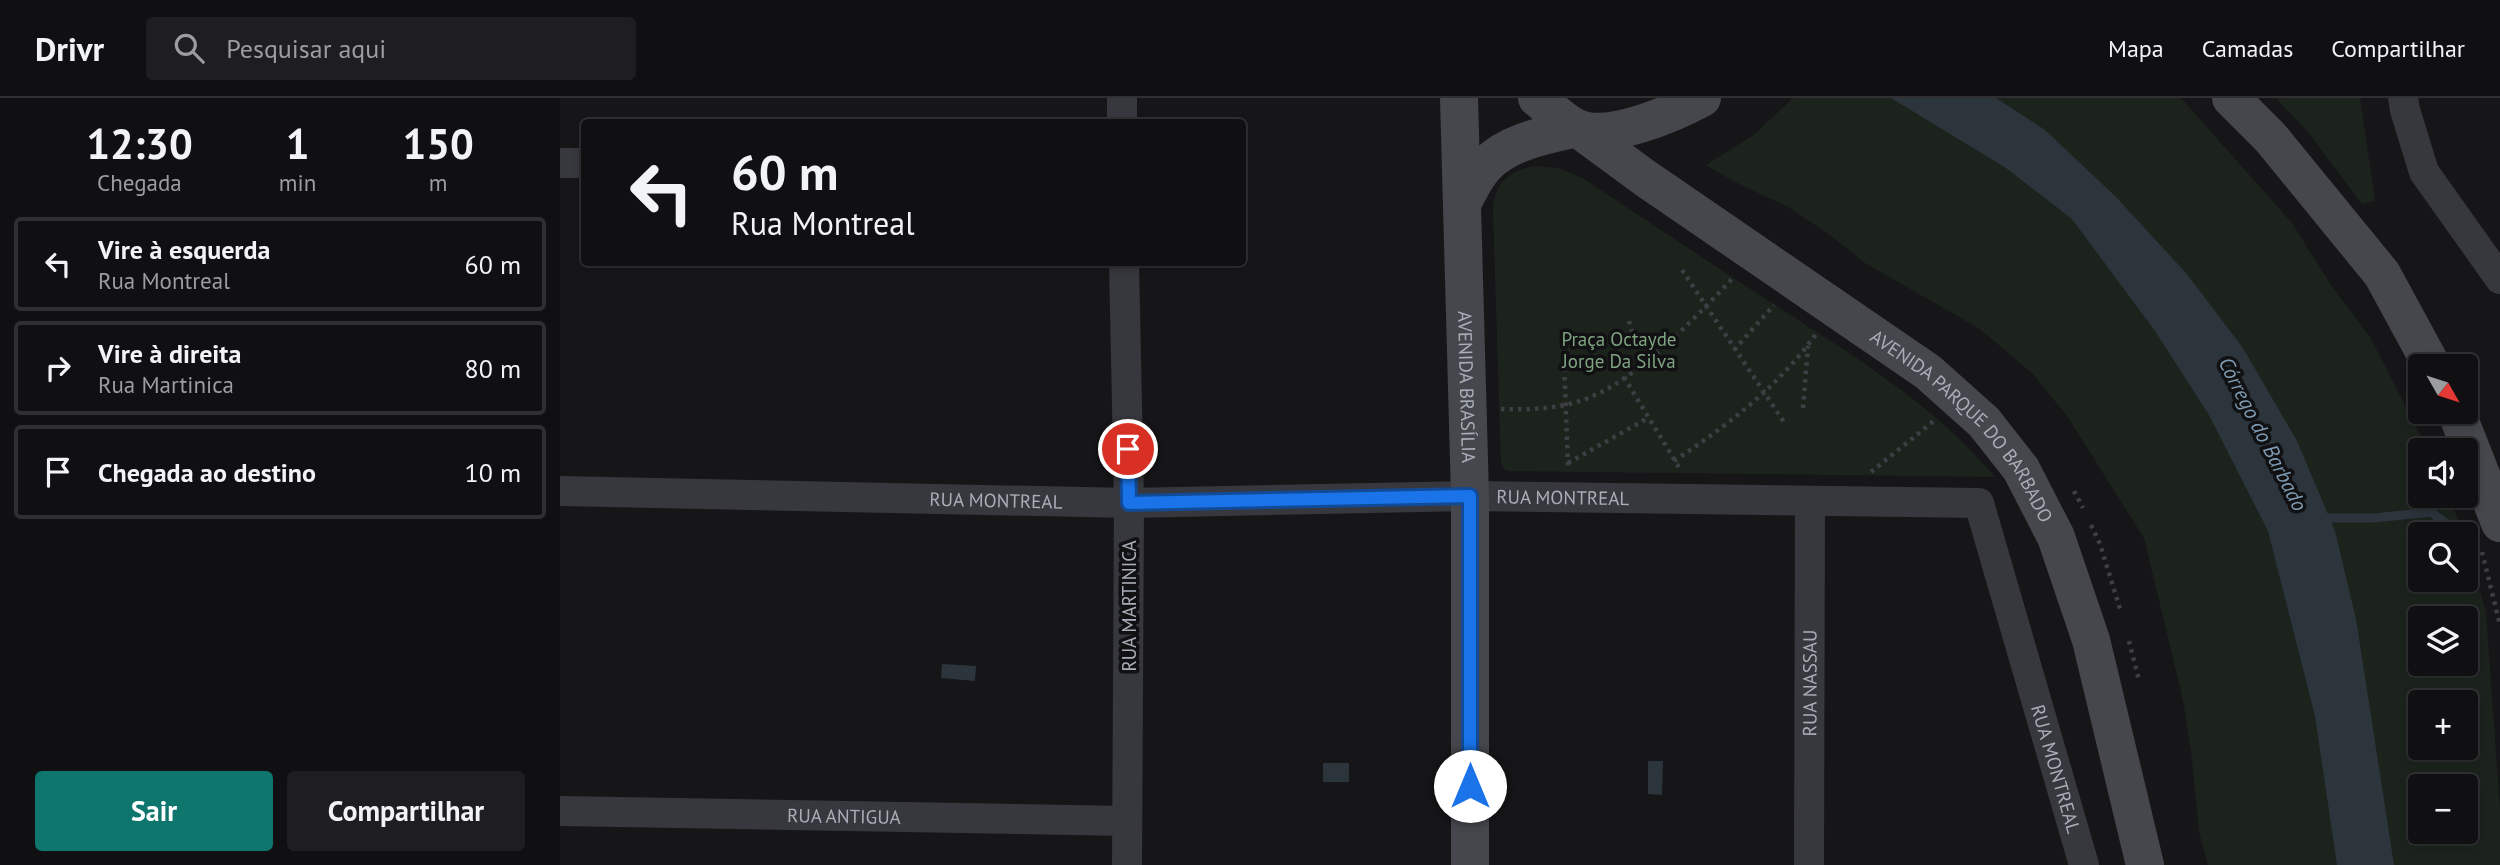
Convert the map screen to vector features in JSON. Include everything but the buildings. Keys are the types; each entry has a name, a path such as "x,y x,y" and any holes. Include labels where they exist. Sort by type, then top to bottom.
{"main road":[{"name":"AVENIDA BRASÍLIA","path":"1460,98 1470,496 1470,865"},
{"name":"AVENIDA PARQUE DO BARBADO","path":"1538,98 1645,178 1928,372 1984,422 2021,469 2056,537 2091,640 2145,865"},
{"path":"1463,202 1479,173 1497,156 1522,143 1577,128 1615,131 1672,114 1702,98"},
{"path":"2231,98 2270,137 2382,274 2425,354"},
{"path":"2460,424 2489,533"}],"street":[{"path":"1122,98 1122,119"},
{"path":"2403,98 2424,172 2500,279"},
{"path":"560,163 581,163"},
{"name":"RUA MARTINICA","path":"1124,266 1129,503 1127,865"},
{"name":"RUA MONTREAL","path":"560,491 1129,503 1470,496 1979,503 2084,865"},
{"name":"RUA NASSAU","path":"1809,865 1810,500"},
{"name":"RUA ANTIGUA","path":"560,811 1127,821"}],"path":[{"path":"1682,270 1786,425"},
{"path":"1498,409 1548,408 1594,396 1642,364 1734,277"},
{"path":"1734,350 1774,304"},
{"path":"1629,321 1642,364"},
{"path":"1674,461 1764,394 1817,332"},
{"path":"1803,408 1808,345"},
{"path":"1564,360 1568,472"},
{"path":"1624,377 1682,473"},
{"path":"1568,463 1648,418"},
{"path":"1866,475 1939,418"},
{"path":"2489,533 2500,625"}],"green space":[{"path":"1793,98 2181,98 2292,223 2331,285 2370,337 2408,411 2408,424 2415,424 2422,438 2408,438 2408,508 2454,508 2459,522 2408,522 2408,592 2478,592 2478,585 2486,612 2500,808 2500,865 2208,865 2199,832 2183,700 2144,538 2067,416 2032,373 1980,329 1865,263 1829,234 1788,207 1706,165 1755,134"},
{"path":"2276,98 2360,98 2375,201 2362,204 2307,131"},
{"name":"Praça Octayde Jorge Da Silva","path":"1533,166 1559,168 1584,179 1839,346 1921,406 1972,451 1995,477 1504,469 1501,463 1493,209 1500,185 1510,175"}],"water":[{"name":"Córrego do Barbado","path":"1891,98 1996,98 2045,130 2116,197 2186,273 2243,348 2297,441 2335,531 2356,619 2394,865 2337,865 2315,716 2268,531 2209,415 2155,331 2072,219 2006,168"},
{"path":"942,664 976,666 975,681 941,678"},
{"path":"1648,761 1663,761 1662,795 1648,794"},
{"path":"1323,763 1349,763 1349,782 1323,782"}],"waterway":[{"path":"2319,518 2374,518 2431,512 2444,522"}],"route":[{"path":"1128,449 1129,503 1470,496 1470,786"}]}
